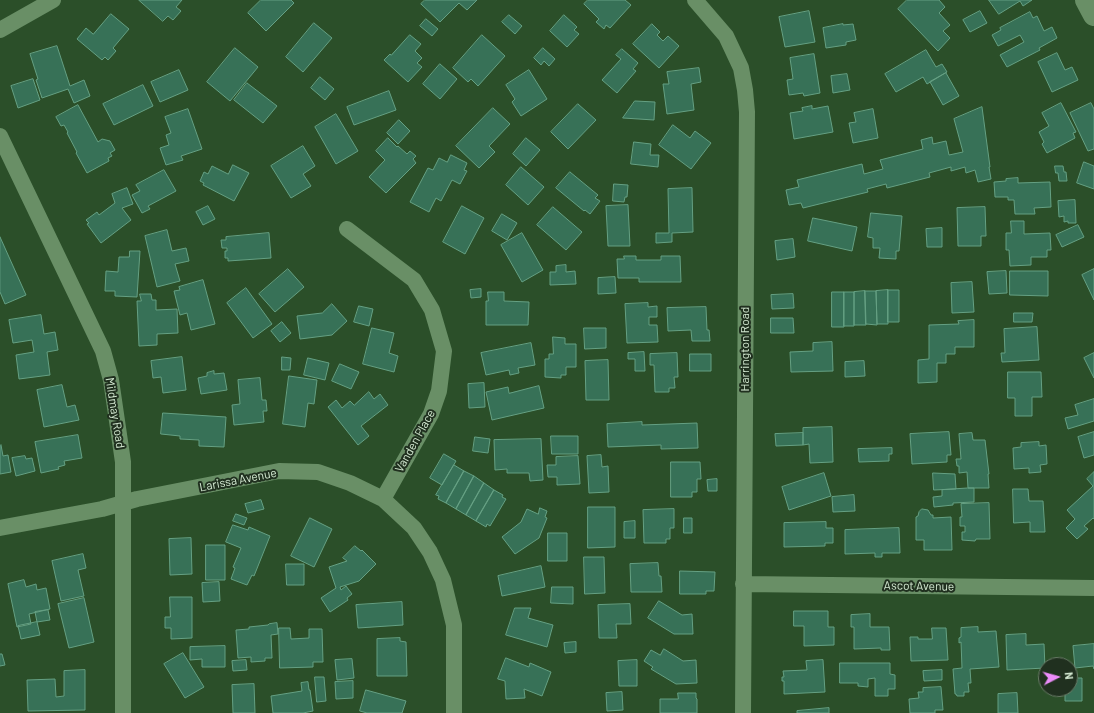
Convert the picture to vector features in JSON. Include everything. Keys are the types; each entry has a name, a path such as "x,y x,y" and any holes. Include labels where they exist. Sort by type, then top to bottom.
{"main road":[{"path":"1086,0 1094,15"}],"street":[{"path":"0,30 53,0"},
{"name":"Harrington Road","path":"695,0 726,36 741,68 745,90 747,120 743,713"},
{"name":"Mildmay Road","path":"0,136 103,351 111,380 123,462 123,713"},
{"name":"Vanden Place","path":"347,229 414,280 432,310 444,351 439,391 431,414 383,499"},
{"name":"Larissa Avenue","path":"0,528 102,509 124,503 279,471 318,472 350,482 383,499 414,528 430,552 443,580 454,625 454,713"},
{"name":"Ascot Avenue","path":"743,584 1094,588"}],"building":[{"path":"139,0 182,0 176,7 181,11 173,20 168,16 163,21"},
{"path":"261,0 291,0 294,3 266,31 248,13"},
{"path":"425,0 477,0 467,10 459,3 440,22 421,4"},
{"path":"588,0 625,0 631,5 610,28 606,25 604,29 596,22 599,19 584,4"},
{"path":"907,0 939,0 945,7 939,13 950,25 943,31 950,38 938,51 898,9"},
{"path":"989,0 1032,0 1023,6 1020,1 999,14"},
{"path":"809,11 815,42 785,47 779,17"},
{"path":"980,11 987,23 970,32 963,20"},
{"path":"1030,12 1033,18 1037,16 1044,31 1052,27 1057,38 1039,48 1040,50 1007,67 1000,55 1024,42 1020,35 998,46 992,35 1001,30 1000,28"},
{"path":"111,14 129,29 113,48 116,51 108,60 105,57 102,60 77,39 86,28 93,34"},
{"path":"509,15 522,26 515,34 502,22"},
{"path":"564,15 577,27 574,30 579,34 567,47 550,31"},
{"path":"426,19 438,29 432,36 420,26"},
{"path":"314,23 332,38 303,72 286,57"},
{"path":"652,24 660,32 657,35 663,41 668,36 679,46 659,68 633,44"},
{"path":"843,24 853,24 856,40 846,42 846,45 826,48 823,28"},
{"path":"410,35 421,44 415,51 422,58 417,63 422,67 408,82 384,60 390,54 391,55"},
{"path":"482,35 505,56 478,86 471,79 468,82 453,68"},
{"path":"57,46 70,86 84,80 90,96 74,103 68,89 42,98 30,54"},
{"path":"235,48 258,67 230,101 207,82"},
{"path":"543,48 555,59 549,66 544,61 541,65 534,58"},
{"path":"622,49 638,63 633,69 636,71 617,93 602,80 621,59 616,55"},
{"path":"926,50 936,67 942,64 947,72 927,84 923,77 896,92 885,74"},
{"path":"1057,53 1065,70 1072,67 1078,80 1052,92 1038,62"},
{"path":"814,54 820,93 804,96 803,93 789,95 787,80 793,79 790,58"},
{"path":"440,64 457,79 440,99 423,84"},
{"path":"699,68 701,82 691,84 694,110 667,114 663,84 669,84 667,72"},
{"path":"179,70 188,90 160,102 151,82"},
{"path":"529,70 547,99 521,116 512,102 515,99 506,85"},
{"path":"946,73 959,96 943,105 930,82"},
{"path":"847,74 850,90 833,93 831,76"},
{"path":"320,77 334,89 325,100 311,88"},
{"path":"33,79 40,100 18,108 11,86"},
{"path":"247,83 277,106 263,123 234,100"},
{"path":"143,85 153,106 114,125 103,104"},
{"path":"389,91 396,110 354,125 347,107"},
{"path":"635,101 655,102 654,120 623,118"},
{"path":"1061,103 1076,132 1073,133 1075,138 1047,153 1042,144 1044,142 1039,132 1049,126 1042,113"},
{"path":"1091,103 1094,109 1094,149 1088,151 1070,113"},
{"path":"578,104 596,120 568,149 551,132"},
{"path":"78,105 98,142 102,139 110,141 115,150 110,153 112,156 108,158 109,161 87,173 76,153 77,152 67,133 68,132 64,125 61,126 56,117"},
{"path":"812,106 812,109 828,106 833,132 794,139 790,113 803,111 802,108"},
{"path":"982,107 991,179 978,182 975,170 966,173 965,167 951,171 951,167 929,173 930,177 887,188 886,184 867,189 868,192 803,208 801,203 789,205 786,190 799,187 797,180 862,164 864,174 883,169 880,160 923,149 921,140 932,137 933,144 946,141 949,155 963,152 954,119"},
{"path":"493,108 510,124 489,146 495,152 479,168 456,146"},
{"path":"188,109 202,149 181,156 183,160 166,165 160,148 169,145 166,135 171,133 165,117"},
{"path":"873,109 878,138 853,143 849,123 856,122 854,113"},
{"path":"336,114 358,151 336,164 315,127"},
{"path":"399,120 410,131 398,144 387,133"},
{"path":"673,125 690,138 695,131 711,143 691,169 659,145"},
{"path":"388,138 407,154 410,151 416,156 413,159 416,163 386,193 369,177 385,160 376,151"},
{"path":"526,138 540,150 526,166 513,154"},
{"path":"634,142 651,144 650,155 659,155 658,167 631,164"},
{"path":"303,146 315,166 303,174 311,186 291,198 271,166"},
{"path":"451,155 467,163 464,170 467,171 460,184 452,180 441,201 436,198 429,212 410,202 428,168 433,170 439,158 447,162"},
{"path":"1084,162 1094,166 1094,189 1077,183"},
{"path":"233,165 249,173 234,201 203,185 204,183 200,181 204,172 208,174 212,166 228,174"},
{"path":"1055,166 1063,166 1064,172 1066,172 1067,181 1059,181"},
{"path":"521,167 544,187 528,205 506,185"},
{"path":"164,170 176,191 148,206 150,209 142,213 132,195 140,191 136,185"},
{"path":"570,172 598,195 595,198 600,201 590,214 585,210 584,211 556,188"},
{"path":"1018,178 1018,183 1050,182 1051,207 1034,208 1035,214 1015,214 1014,200 1008,200 1008,197 995,197 994,182"},
{"path":"614,184 628,185 627,197 625,197 624,202 613,201"},
{"path":"127,188 133,204 122,208 131,220 101,243 87,224 89,223 86,220 97,212 99,215 115,203 112,194"},
{"path":"692,188 693,232 672,233 672,242 656,243 656,233 669,233 668,189"},
{"path":"1075,200 1076,223 1068,223 1068,221 1064,222 1064,216 1059,217 1058,201"},
{"path":"628,205 630,246 608,246 606,206"},
{"path":"208,206 215,219 203,225 196,212"},
{"path":"462,206 484,218 465,254 443,242"},
{"path":"553,207 582,232 566,250 537,225"},
{"path":"985,207 986,236 981,236 981,246 958,246 957,208"},
{"path":"871,213 902,216 899,251 896,251 896,259 879,258 880,248 873,248 873,238 868,237"},
{"path":"502,214 517,223 507,240 492,231"},
{"path":"813,218 857,227 852,251 808,241"},
{"path":"1011,221 1024,221 1024,234 1050,233 1051,250 1047,250 1047,257 1031,257 1031,265 1010,266 1009,250 1006,250 1006,233 1011,233"},
{"path":"1078,225 1084,237 1062,247 1056,235"},
{"path":"942,228 942,247 927,247 926,229"},
{"path":"167,230 172,251 186,248 189,261 175,264 180,281 157,287 145,236"},
{"path":"269,233 271,258 228,261 228,258 225,258 225,251 227,251 227,248 222,248 221,240 226,240 226,237"},
{"path":"522,233 543,270 522,282 501,245"},
{"path":"0,237 26,295 5,304 0,292"},
{"path":"793,239 795,257 777,260 775,241"},
{"path":"130,251 140,251 137,297 115,296 115,291 105,291 106,271 118,272 119,257 129,257"},
{"path":"624,256 636,256 636,260 661,260 661,256 680,256 681,282 639,282 639,278 618,278 617,259 624,259"},
{"path":"566,265 566,272 575,271 576,284 550,285 550,272 556,272 556,266"},
{"path":"288,269 304,287 275,312 259,294"},
{"path":"1094,269 1094,300 1082,275"},
{"path":"1006,271 1007,293 989,294 987,272"},
{"path":"1010,271 1048,271 1048,296 1010,295"},
{"path":"615,277 616,293 598,294 598,278"},
{"path":"203,280 215,324 191,330 187,313 180,315 174,291 180,290 179,287"},
{"path":"972,282 974,312 952,313 951,283"},
{"path":"246,288 272,324 253,338 227,303"},
{"path":"481,289 481,297 471,298 470,290"},
{"path":"888,290 888,324 877,324 876,291"},
{"path":"888,290 899,290 899,322 888,322"},
{"path":"865,291 866,325 854,325 854,292"},
{"path":"865,291 876,291 877,325 866,324"},
{"path":"488,292 504,292 504,301 529,302 528,325 486,325 486,301 488,301"},
{"path":"832,292 844,292 844,327 832,327"},
{"path":"844,292 854,292 854,326 844,326"},
{"path":"140,294 151,294 152,300 156,300 156,310 177,309 178,333 157,334 157,345 139,346 137,301 141,301"},
{"path":"793,294 794,308 772,309 771,295"},
{"path":"648,303 648,307 657,306 657,317 649,317 649,325 657,325 658,342 627,343 625,304"},
{"path":"332,304 347,321 332,335 300,339 297,316 322,313"},
{"path":"359,306 373,309 369,326 354,322"},
{"path":"706,307 707,330 709,330 710,341 692,341 691,330 668,331 667,308"},
{"path":"1014,313 1033,313 1032,322 1014,322"},
{"path":"41,315 44,334 55,332 58,350 47,352 50,375 19,379 16,355 34,352 32,340 13,343 9,320"},
{"path":"771,318 793,318 794,333 771,333"},
{"path":"974,320 974,347 955,347 955,354 946,354 946,363 937,363 937,382 918,383 918,360 929,359 929,325 959,324 958,321"},
{"path":"282,322 291,333 280,342 271,331"},
{"path":"1037,327 1039,360 1002,362 1001,353 1005,353 1004,329"},
{"path":"372,328 394,333 389,353 398,356 394,372 363,364"},
{"path":"584,328 606,328 606,348 585,349"},
{"path":"553,337 565,338 565,344 576,344 576,367 566,367 566,375 561,375 561,378 545,377 545,359 549,359 549,354 553,354"},
{"path":"832,342 833,371 791,372 790,352 813,351 813,343"},
{"path":"531,343 535,365 518,368 519,373 510,375 509,370 486,375 481,353"},
{"path":"644,352 645,371 635,371 635,359 628,359 628,353"},
{"path":"677,353 678,377 674,377 675,388 669,388 669,392 655,392 654,365 650,365 650,354"},
{"path":"1094,353 1094,378 1084,358"},
{"path":"690,354 711,354 711,371 690,371"},
{"path":"182,357 186,390 163,393 161,377 153,378 151,361"},
{"path":"282,357 291,358 290,370 282,370"},
{"path":"308,358 329,363 325,380 304,375"},
{"path":"608,360 609,400 586,400 585,361"},
{"path":"864,361 865,376 845,377 845,362"},
{"path":"340,364 359,372 351,389 332,381"},
{"path":"214,371 214,374 224,373 227,390 201,394 198,378 207,376 207,373"},
{"path":"1008,372 1041,372 1042,397 1032,397 1032,416 1015,416 1015,398 1008,398"},
{"path":"289,376 317,380 314,404 308,403 305,427 283,424"},
{"path":"260,378 262,400 266,400 267,411 263,411 264,422 234,425 232,405 240,404 238,380"},
{"path":"484,383 485,407 469,408 468,384"},
{"path":"62,385 67,407 75,405 79,420 44,427 37,390"},
{"path":"539,386 544,408 492,420 486,392 508,387 509,393"},
{"path":"369,392 374,399 380,394 388,405 361,426 369,436 358,445 328,407 336,400 342,408 350,401 354,405"},
{"path":"1094,399 1094,421 1068,429 1065,418 1078,415 1075,405"},
{"path":"163,413 226,417 224,447 199,446 199,440 180,439 180,436 161,434"},
{"path":"642,422 642,425 697,423 698,448 661,449 661,445 608,447 607,424"},
{"path":"832,427 833,462 810,463 809,444 803,445 803,428"},
{"path":"949,432 951,455 947,455 947,462 912,464 910,434"},
{"path":"1094,432 1094,455 1084,458 1078,437"},
{"path":"803,433 803,445 776,446 775,434"},
{"path":"972,433 973,440 985,440 989,488 968,488 967,472 959,473 959,466 957,466 956,459 961,459 959,434"},
{"path":"78,435 82,458 64,461 65,465 58,467 59,469 41,473 35,442"},
{"path":"551,436 578,436 578,454 552,454"},
{"path":"475,437 490,439 488,453 473,451"},
{"path":"541,439 543,480 530,481 529,473 507,473 507,469 495,470 494,440"},
{"path":"1039,442 1039,446 1046,445 1047,464 1040,465 1041,472 1029,473 1029,468 1014,469 1013,448 1021,447 1021,443"},
{"path":"1,445 3,456 8,455 11,472 0,474 0,446"},
{"path":"892,448 892,454 889,454 889,461 859,462 858,449"},
{"path":"444,454 456,461 442,485 430,478"},
{"path":"601,455 602,467 608,466 609,492 589,493 587,456"},
{"path":"25,456 26,459 32,458 35,471 16,476 12,458"},
{"path":"578,456 580,484 557,485 557,477 548,477 547,465 556,465 556,457"},
{"path":"671,462 700,462 701,479 697,479 697,492 692,492 692,497 671,497"},
{"path":"454,465 464,471 446,503 438,499 439,496 436,495"},
{"path":"464,471 474,476 456,509 446,503"},
{"path":"1094,472 1094,519 1093,518 1084,526 1088,529 1077,539 1066,528 1075,519 1067,510 1093,486 1087,479"},
{"path":"824,473 831,496 789,510 782,487"},
{"path":"933,473 955,474 956,489 934,490"},
{"path":"474,476 484,483 466,515 456,509"},
{"path":"717,479 717,491 708,491 707,480"},
{"path":"484,483 494,490 476,521 466,515"},
{"path":"974,488 974,502 953,503 953,505 934,507 933,497 942,496 942,490"},
{"path":"1013,489 1028,489 1029,501 1043,501 1045,532 1030,532 1030,522 1014,523"},
{"path":"494,490 503,495 502,497 506,499 490,526 487,524 486,527 476,521"},
{"path":"854,495 855,511 833,512 832,497"},
{"path":"261,500 264,509 248,513 245,504"},
{"path":"989,503 990,539 976,539 975,541 962,540 962,532 965,532 965,526 960,526 960,517 962,517 961,504"},
{"path":"588,507 615,507 615,547 588,548"},
{"path":"540,508 547,511 545,517 547,518 539,538 515,554 502,537 521,522 527,509 538,514"},
{"path":"674,509 674,528 670,528 670,539 666,539 666,543 644,543 643,510"},
{"path":"922,509 928,510 931,515 933,515 933,518 951,517 952,550 924,550 924,540 916,540 916,517"},
{"path":"236,514 247,518 244,525 233,521"},
{"path":"310,518 332,529 314,567 291,556"},
{"path":"684,518 692,518 692,533 684,533"},
{"path":"635,521 635,538 624,538 624,522"},
{"path":"826,522 826,528 833,528 833,543 825,543 825,546 784,547 784,523"},
{"path":"233,525 248,530 249,527 270,536 254,576 252,575 247,585 231,579 235,568 233,567 241,548 226,542"},
{"path":"899,528 900,553 882,553 882,557 875,557 875,553 845,554 845,530"},
{"path":"548,533 567,533 567,561 548,561"},
{"path":"191,538 192,574 170,575 169,539"},
{"path":"206,545 225,545 225,580 206,580"},
{"path":"355,546 361,551 362,550 376,564 359,581 340,587 341,590 346,586 352,594 347,598 348,600 330,612 321,598 336,588 329,567 347,561 343,558"},
{"path":"83,554 86,568 78,570 84,596 61,601 52,561"},
{"path":"584,557 604,557 605,593 585,594"},
{"path":"658,563 662,592 631,592 630,564"},
{"path":"286,564 304,564 304,585 287,585"},
{"path":"541,566 545,587 502,596 498,576"},
{"path":"680,571 715,572 714,591 706,591 706,594 680,594"},
{"path":"24,580 26,587 36,584 37,590 46,588 50,609 29,614 31,624 17,627 8,584"},
{"path":"219,582 220,601 203,602 202,583"},
{"path":"552,587 573,587 573,604 551,603"},
{"path":"170,597 192,597 192,638 171,639 171,628 165,628 165,617 170,617"},
{"path":"84,598 94,642 69,648 58,604"},
{"path":"659,601 682,615 692,614 693,634 674,634 648,618"},
{"path":"402,602 403,625 358,628 356,605"},
{"path":"630,604 631,624 616,624 617,638 599,638 598,605"},
{"path":"515,608 531,608 528,618 553,625 547,647 506,635"},
{"path":"48,610 50,620 37,622 35,612"},
{"path":"794,611 828,611 828,627 834,627 834,645 804,646 804,626 794,626"},
{"path":"870,614 870,627 889,627 890,650 881,650 881,648 854,649 854,627 851,627 851,615"},
{"path":"37,622 40,635 21,639 18,626"},
{"path":"277,623 278,634 271,635 272,658 265,658 265,661 251,662 251,657 238,658 236,630 249,629 249,627"},
{"path":"978,627 978,632 996,631 999,667 970,669 971,683 968,683 969,692 964,692 964,696 957,696 955,694 953,669 962,668 961,642 959,643 961,628"},
{"path":"279,628 290,628 291,639 309,638 309,629 322,629 323,662 313,662 313,667 280,668"},
{"path":"932,628 946,628 948,660 911,661 910,637 918,637 918,639 932,639"},
{"path":"1026,634 1026,645 1044,644 1045,657 1038,657 1038,668 1007,670 1006,635"},
{"path":"400,638 400,641 406,642 407,676 377,676 377,639"},
{"path":"576,642 576,652 565,653 564,643"},
{"path":"1094,644 1094,669 1093,666 1078,668 1078,657 1074,657 1073,646"},
{"path":"225,646 225,667 202,667 202,659 190,660 190,647"},
{"path":"664,649 683,661 696,660 697,683 676,684 651,669 653,667 644,661 651,650 660,655"},
{"path":"183,653 204,687 185,698 164,664"},
{"path":"0,654 2,654 5,665 0,666"},
{"path":"506,658 529,667 530,663 551,672 542,696 524,689 525,698 506,699 505,681 498,679"},
{"path":"352,659 354,678 337,680 335,660"},
{"path":"246,660 247,670 233,671 232,661"},
{"path":"637,660 637,686 619,686 618,661"},
{"path":"823,660 825,692 784,694 784,681 782,681 782,677 784,677 783,671 807,670 806,661"},
{"path":"840,663 890,663 890,674 895,675 895,689 888,689 888,696 875,696 875,678 868,679 868,687 858,686 858,683 840,683"},
{"path":"85,670 85,710 28,711 27,680 55,679 56,697 64,696 64,671"},
{"path":"942,670 942,680 924,681 923,671"},
{"path":"315,677 324,677 326,701 317,702"},
{"path":"1078,678 1082,678 1082,701 1065,701 1065,697 1078,697"},
{"path":"353,681 353,698 336,699 335,682"},
{"path":"308,682 313,711 303,713 273,713 271,696 302,691 301,683"},
{"path":"254,684 255,713 233,713 232,685"},
{"path":"941,687 943,710 935,710 935,713 910,713 909,699 919,698 918,692 923,692 923,688"},
{"path":"366,690 406,701 402,713 367,713 360,711"},
{"path":"622,692 623,710 607,711 606,693"},
{"path":"678,693 696,693 697,713 660,713 660,699 678,699"},
{"path":"1017,693 1018,713 998,713 998,694"},
{"path":"829,708 829,713 797,713 797,711"}]}
